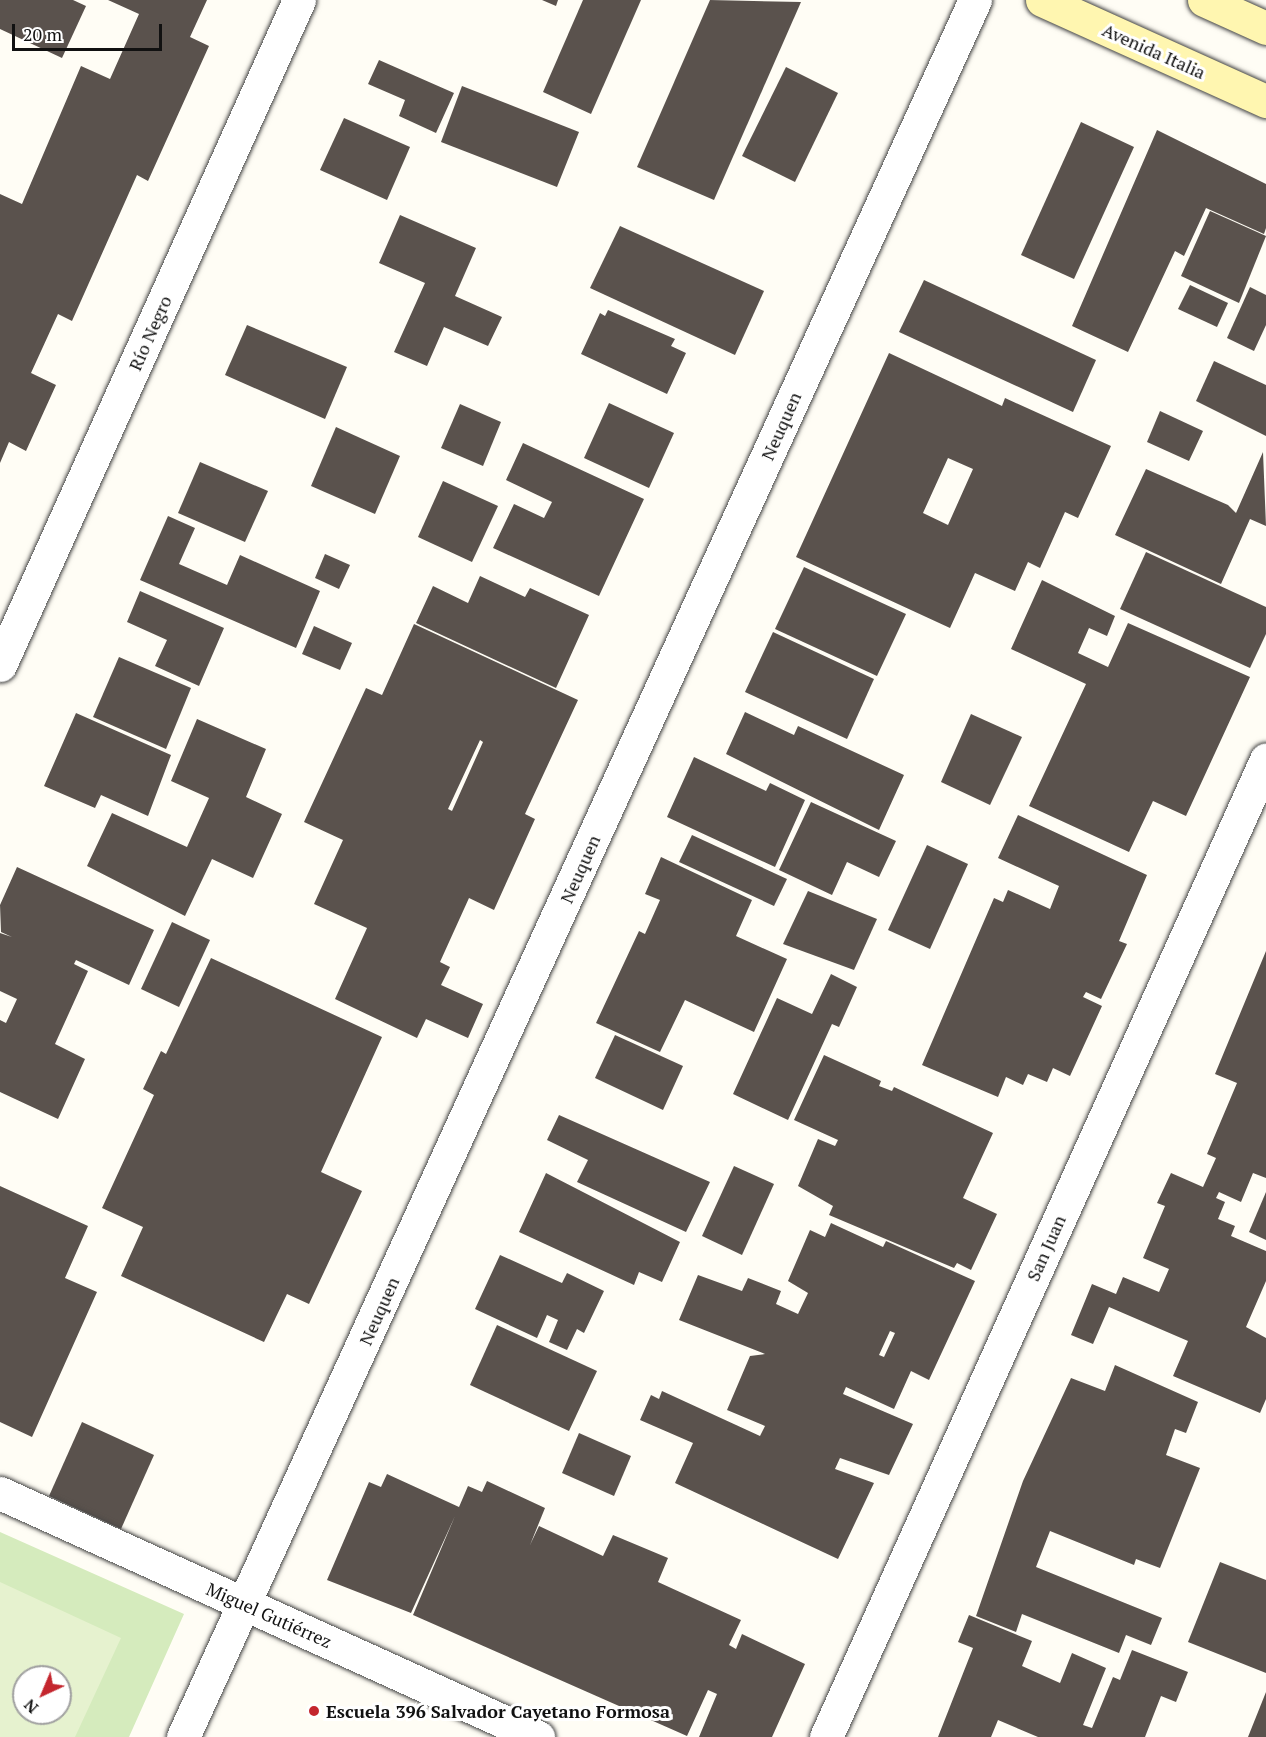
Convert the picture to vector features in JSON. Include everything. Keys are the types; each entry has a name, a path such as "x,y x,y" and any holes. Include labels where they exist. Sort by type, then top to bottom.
{"main road":[{"name":"Avenida Italia","path":"1042,0 1266,101"},
{"path":"1204,0 1266,28"}],"street":[{"name":"Río Negro","path":"0,665 299,0"},
{"name":"Neuquen","path":"183,1737 975,0"},
{"name":"San Juan","path":"826,1737 1266,760"},
{"name":"Miguel Gutiérrez","path":"0,1493 538,1737"}],"green space":[{"path":"0,1532 184,1614 129,1737 0,1737"},
{"path":"0,1582 121,1638 75,1737 0,1737"}],"building":[{"path":"0,0 73,0 86,6 62,58 0,29"},
{"path":"108,0 207,0 190,37 209,46 148,181 137,175 72,321 58,314 31,373 56,385 26,451 9,442 0,463 0,194 22,204 81,66 110,79 139,14"},
{"path":"542,0 558,0 556,6"},
{"path":"583,0 641,0 591,114 543,92"},
{"path":"710,0 801,2 714,200 637,167"},
{"path":"379,60 454,93 436,133 399,116 405,100 368,84"},
{"path":"786,67 838,93 795,182 742,156"},
{"path":"462,86 579,132 557,187 441,142"},
{"path":"344,118 410,147 387,200 320,170"},
{"path":"1081,122 1134,147 1074,279 1021,255"},
{"path":"1157,130 1266,184 1266,228 1264,234 1206,208 1184,256 1175,251 1128,352 1072,326"},
{"path":"1210,211 1266,236 1239,303 1181,276"},
{"path":"400,215 476,248 455,296 502,317 488,346 444,327 427,366 394,352 425,283 379,263"},
{"path":"620,226 764,291 735,355 590,288"},
{"path":"924,280 1096,360 1073,412 899,332"},
{"path":"1190,285 1228,303 1217,327 1178,309"},
{"path":"1250,287 1266,295 1266,325 1254,351 1227,338"},
{"path":"608,310 675,339 671,346 686,353 667,394 581,354 600,313 605,316"},
{"path":"247,325 347,367 325,419 225,375"},
{"path":"889,353 1002,406 1005,398 1111,446 1078,518 1065,512 1040,568 1028,562 1015,591 975,573 950,628 796,557","holes":["948,458 973,469 948,525 923,513"]},
{"path":"1214,361 1266,385 1266,436 1196,401"},
{"path":"609,403 674,433 649,488 584,458"},
{"path":"460,404 501,422 483,466 441,448"},
{"path":"1160,411 1203,431 1189,461 1147,442"},
{"path":"336,427 400,456 375,514 311,486"},
{"path":"523,443 644,499 599,596 493,548 514,504 544,518 552,502 506,480"},
{"path":"1263,452 1266,526 1250,519 1221,584 1115,535 1146,469 1228,505 1236,513"},
{"path":"200,462 268,491 245,542 178,513"},
{"path":"443,481 498,506 472,562 418,537"},
{"path":"168,516 195,528 179,564 227,585 240,555 320,591 296,648 140,580"},
{"path":"1146,552 1266,607 1266,634 1250,668 1120,609"},
{"path":"325,554 350,565 339,589 315,578"},
{"path":"804,567 906,614 877,676 775,629"},
{"path":"480,576 525,597 530,588 589,615 556,688 416,623 433,586 468,603"},
{"path":"1042,580 1115,616 1107,636 1089,628 1078,653 1108,667 1128,623 1250,677 1186,816 1153,801 1129,852 1029,806 1086,684 1011,649"},
{"path":"140,591 224,628 199,686 155,666 167,640 127,622"},
{"path":"414,624 578,700 525,814 535,819 494,910 469,898 440,962 450,967 441,985 483,1004 468,1038 426,1019 417,1038 335,999 367,928 314,904 343,840 304,822 366,688 382,695","holes":["480,740 483,742 452,811 448,809"]},
{"path":"314,626 352,643 340,670 302,654"},
{"path":"773,632 874,679 847,739 745,692"},
{"path":"119,657 191,688 166,749 93,717"},
{"path":"745,712 794,735 798,726 904,775 879,830 726,754"},
{"path":"76,713 171,755 148,816 101,795 95,808 44,786"},
{"path":"971,714 1022,737 990,805 941,782"},
{"path":"197,719 266,749 246,797 282,814 253,878 212,859 185,916 87,866 112,813 187,847 209,798 171,781"},
{"path":"694,757 766,791 770,783 805,800 775,867 667,817"},
{"path":"811,802 896,841 879,877 847,862 832,895 779,870"},
{"path":"1018,815 1147,875 1119,941 1127,944 1101,999 1086,992 1083,997 1102,1006 1070,1076 1053,1068 1047,1082 1028,1074 1023,1085 1006,1077 998,1097 922,1065 994,898 1003,902 1008,890 1050,909 1059,886 998,858"},
{"path":"692,835 787,879 774,906 679,862"},
{"path":"927,845 968,864 930,949 888,930"},
{"path":"661,857 752,900 736,936 787,959 754,1032 685,1000 660,1052 596,1023 639,931 645,934 660,900 645,894"},
{"path":"17,867 154,930 129,985 76,960 74,964 88,971 55,1044 85,1059 58,1119 0,1092 0,1020 6,1023 17,999 0,991 0,933 12,937 1,932 0,905"},
{"path":"808,891 877,919 854,970 783,944"},
{"path":"172,922 210,940 179,1007 141,989"},
{"path":"1266,951 1266,1178 1253,1173 1241,1202 1219,1192 1216,1198 1225,1202 1218,1219 1235,1226 1231,1236 1266,1251 1266,1281 1246,1327 1266,1338 1266,1399 1260,1413 1173,1376 1188,1341 1109,1307 1093,1344 1071,1335 1092,1284 1116,1294 1123,1277 1159,1292 1169,1269 1143,1258 1165,1206 1157,1203 1171,1173 1203,1187 1216,1158 1207,1154 1237,1083 1215,1074"},
{"path":"211,958 382,1037 321,1172 362,1191 309,1304 287,1294 264,1342 121,1276 143,1227 102,1208 154,1095 143,1089 161,1051 166,1054"},
{"path":"831,974 857,987 839,1027 832,1024 788,1120 733,1094 777,998 812,1014"},
{"path":"615,1035 683,1066 663,1110 595,1078"},
{"path":"824,1055 881,1081 879,1086 892,1091 894,1087 993,1133 963,1198 997,1214 971,1270 957,1263 954,1268 829,1215 833,1206 798,1186 818,1139 835,1146 838,1140 794,1120"},
{"path":"559,1115 710,1182 686,1232 577,1182 588,1160 547,1140"},
{"path":"734,1166 774,1184 742,1255 702,1236"},
{"path":"546,1173 680,1242 662,1282 639,1272 634,1285 519,1232"},
{"path":"0,1186 88,1226 65,1278 97,1292 32,1437 0,1422"},
{"path":"1266,1192 1266,1240 1249,1232"},
{"path":"831,1223 883,1247 886,1241 975,1281 929,1380 911,1371 894,1409 846,1387 843,1394 913,1424 889,1475 840,1458 835,1469 874,1483 838,1559 675,1483 693,1443 640,1420 651,1395 659,1399 662,1391 760,1436 765,1426 727,1410 750,1356 765,1354 679,1320 698,1275 742,1291 748,1278 781,1291 776,1304 798,1314 808,1293 788,1281 810,1230 825,1237","holes":["890,1331 895,1333 884,1357 879,1355"]},
{"path":"500,1255 562,1283 567,1273 604,1291 584,1333 577,1329 567,1350 549,1342 558,1320 547,1315 537,1338 475,1309"},
{"path":"497,1325 597,1371 569,1431 470,1385"},
{"path":"1115,1365 1198,1402 1186,1433 1175,1429 1166,1455 1200,1468 1160,1568 1136,1559 1134,1565 1050,1531 1036,1567 1162,1618 1151,1645 1126,1635 1119,1653 1022,1614 1016,1632 976,1616 1023,1481 1071,1378 1105,1391"},
{"path":"82,1422 154,1455 121,1529 49,1496"},
{"path":"579,1433 631,1456 614,1496 562,1473"},
{"path":"387,1474 459,1507 468,1486 482,1492 487,1481 545,1508 530,1545 539,1526 603,1556 613,1535 668,1558 658,1582 741,1620 729,1645 736,1649 742,1634 805,1664 772,1737 699,1737 717,1694 708,1690 687,1736 413,1615 455,1516 411,1613 327,1580 369,1482 381,1487"},
{"path":"1220,1562 1266,1580 1266,1673 1188,1642"},
{"path":"969,1615 1032,1641 1022,1666 1060,1683 1072,1653 1106,1668 1083,1725 1092,1728 1113,1677 1120,1680 1132,1650 1188,1672 1176,1702 1161,1696 1145,1737 1038,1737 998,1720 991,1737 938,1737 973,1648 958,1642"},
{"path":"1266,1692 1266,1737 1248,1737"}],"place":[{"name":"Escuela 396 Salvador Cayetano Formosa","path":"314,1711"}]}
